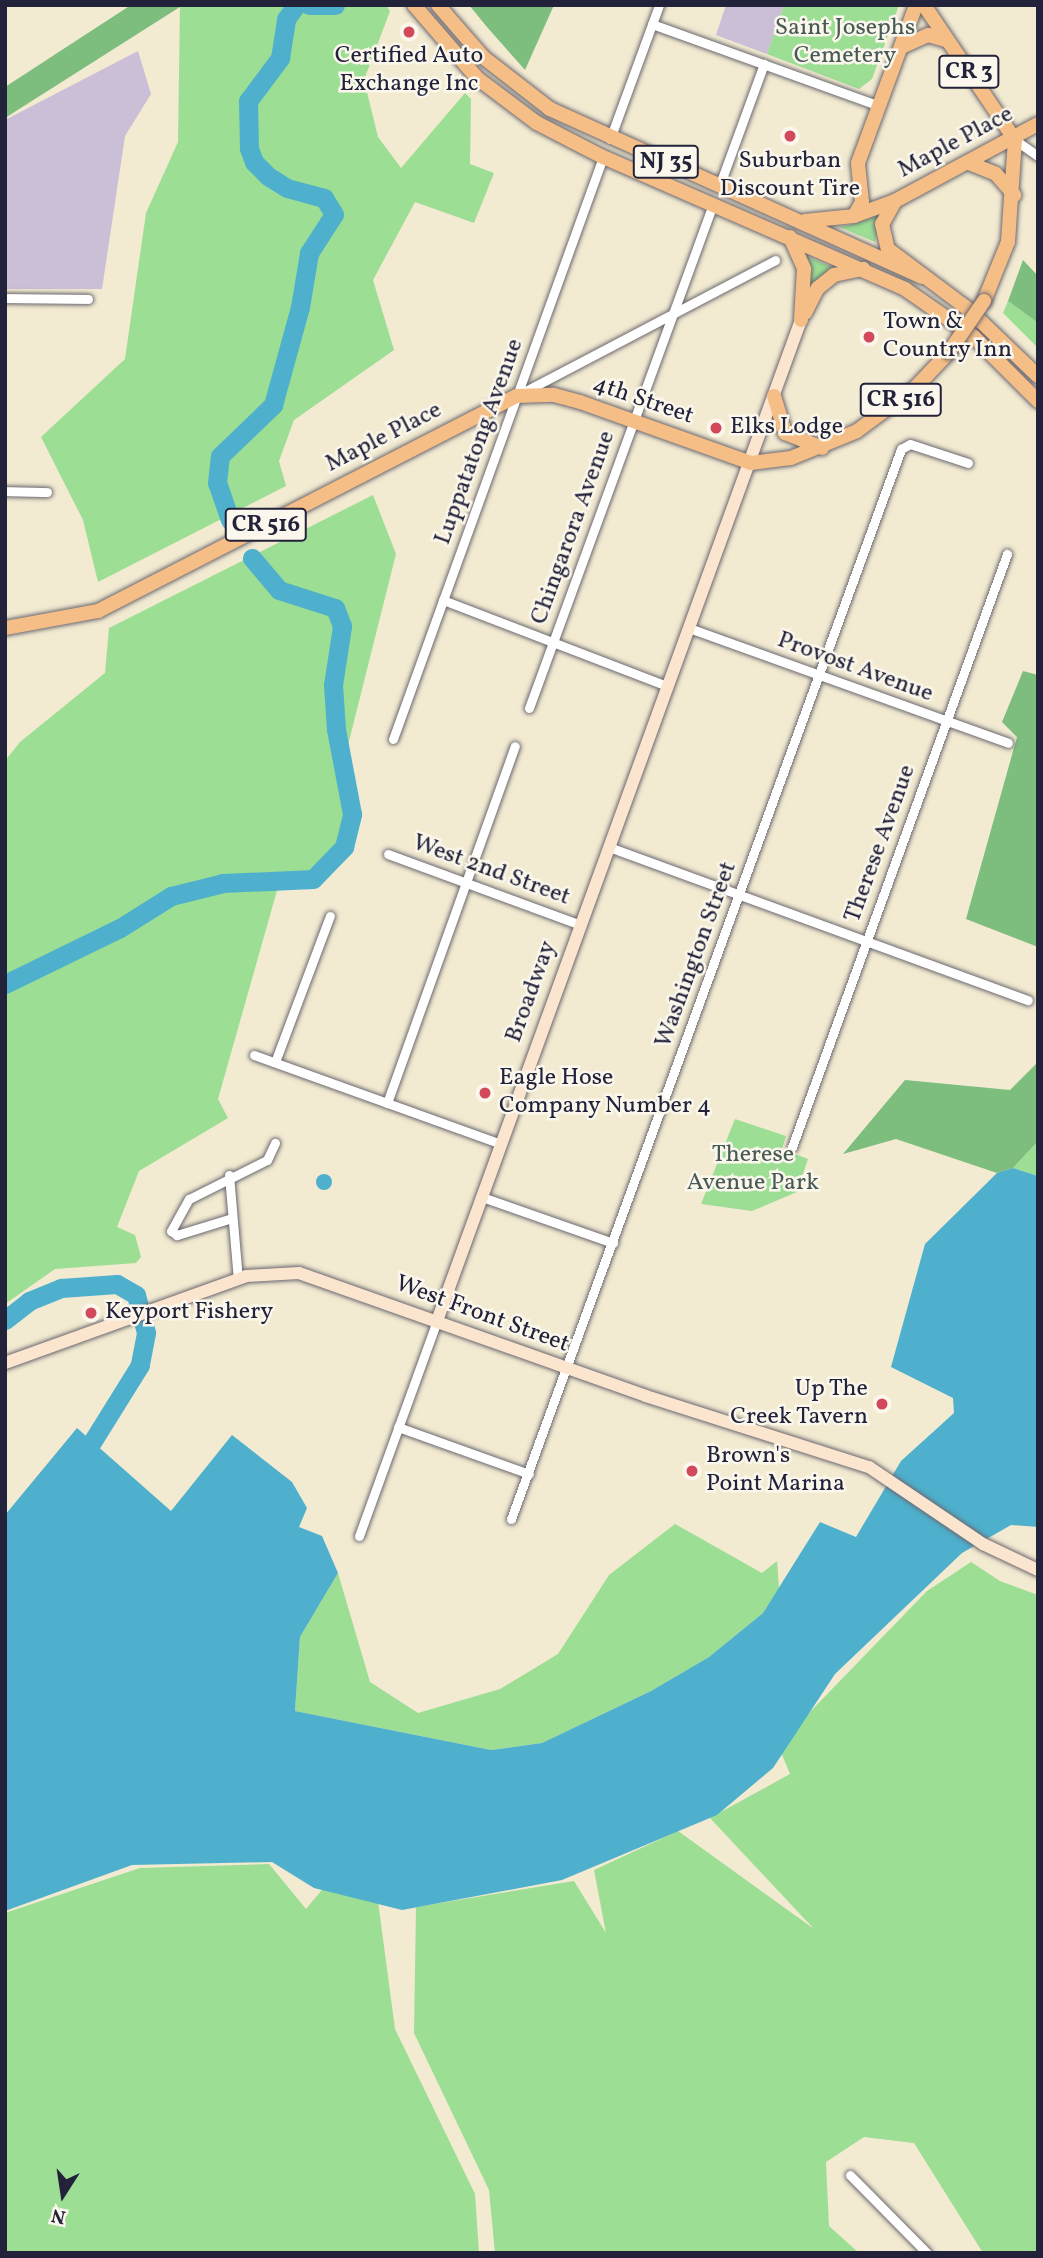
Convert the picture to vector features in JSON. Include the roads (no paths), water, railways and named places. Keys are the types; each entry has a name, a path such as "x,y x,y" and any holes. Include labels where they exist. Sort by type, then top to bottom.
{"main road":[{"name":"NJ 35","path":"414,5 452,52 505,101 537,123 603,157 863,269 957,324 1004,364 1038,401"},
{"name":"NJ 35","path":"438,5 511,82 550,109 610,139 805,221 922,277 967,308 1038,376"},
{"path":"854,216 862,202 858,163 877,105 916,5"},
{"name":"CR 3","path":"924,5 1015,140"},
{"path":"901,47 928,35 946,40"},
{"name":"Maple Place","path":"805,221 854,216 895,201 1015,140 1038,124"},
{"name":"CR 516","path":"751,463 823,448 885,412 949,352 984,301 1008,242 1014,195 1015,140"},
{"path":"969,163 996,174 1014,195"},
{"path":"895,201 882,224 885,243 922,277"},
{"path":"790,237 804,269 801,320"},
{"path":"801,320 818,288 834,275 863,269"},
{"name":"Broadway","path":"437,1321 801,320"},
{"name":"4th Street","path":"517,396 554,395 751,463"},
{"name":"Maple Place","path":"5,628 98,611 517,396"},
{"path":"774,396 785,433 823,448"},
{"name":"West Front Street","path":"5,1363 238,1279 269,1272 299,1273 568,1369 877,1471 983,1544 1038,1570"}],"street":[{"path":"610,139 659,5"},
{"path":"652,24 877,105"},
{"path":"720,184 764,64"},
{"path":"1015,140 1038,156"},
{"name":"Luppatatong Avenue","path":"393,739 603,157"},
{"name":"Chingarora Avenue","path":"530,708 713,204"},
{"name":"Maple Place","path":"517,396 775,260"},
{"path":"5,298 88,299"},
{"name":"Washington Street","path":"511,1519 905,444 968,463"},
{"path":"5,491 47,492"},
{"name":"Therese Avenue","path":"792,1147 1007,554"},
{"path":"443,600 667,686"},
{"name":"Provost Avenue","path":"688,628 1008,743"},
{"path":"387,1103 515,746"},
{"path":"609,847 1028,1000"},
{"name":"West 2nd Street","path":"388,854 581,925"},
{"path":"275,1062 330,916"},
{"path":"254,1055 501,1144"},
{"path":"232,1218 177,1235 171,1231 185,1202 229,1175 267,1160 275,1143"},
{"path":"229,1175 238,1279"},
{"path":"482,1196 613,1243"},
{"name":"Broadway","path":"359,1536 437,1321"},
{"path":"398,1427 529,1474"},
{"path":"849,2175 928,2253"}],"water":[{"path":"1013,1168 1038,1176 1038,1527 1011,1525 962,1553 835,1674 773,1768 717,1815 562,1880 402,1910 314,1888 272,1862 132,1865 5,1911 5,1515 77,1428 171,1511 232,1435 292,1482 307,1508 299,1527 322,1536 338,1573 300,1637 295,1711 491,1750 542,1743 651,1691 709,1657 763,1613 820,1522 856,1537 901,1461 954,1413 953,1398 891,1367 925,1244 997,1173"},
{"path":"324,1174 332,1182 324,1190 316,1182"}],"waterway":[{"path":"230,520 217,483 220,456 273,405 300,307 309,253 334,214 324,198 287,188 268,176 254,162 249,148 248,101 280,58 286,19 296,5"},
{"path":"309,5 335,5"},
{"path":"5,984 120,928 171,896 223,883 313,879 344,847 352,814 336,729 333,685 342,626 335,608 279,590 252,558"},
{"path":"5,1320 29,1301 61,1288 117,1284 136,1295 146,1333 140,1365 92,1442"}],"place":[{"name":"Certified Auto Exchange Inc","path":"409,32"},
{"name":"Suburban Discount Tire","path":"790,136"},
{"name":"Town & Country Inn","path":"869,337"},
{"name":"Elks Lodge","path":"716,428"},
{"name":"Eagle Hose Company Number 4","path":"485,1093"},
{"name":"Keyport Fishery","path":"91,1313"},
{"name":"Up The Creek Tavern","path":"882,1404"},
{"name":"Brown's Point Marina","path":"692,1471"}],"park label":[{"name":"Saint Josephs Cemetery","path":"845,43"},
{"name":"Therese Avenue Park","path":"753,1170"}]}
